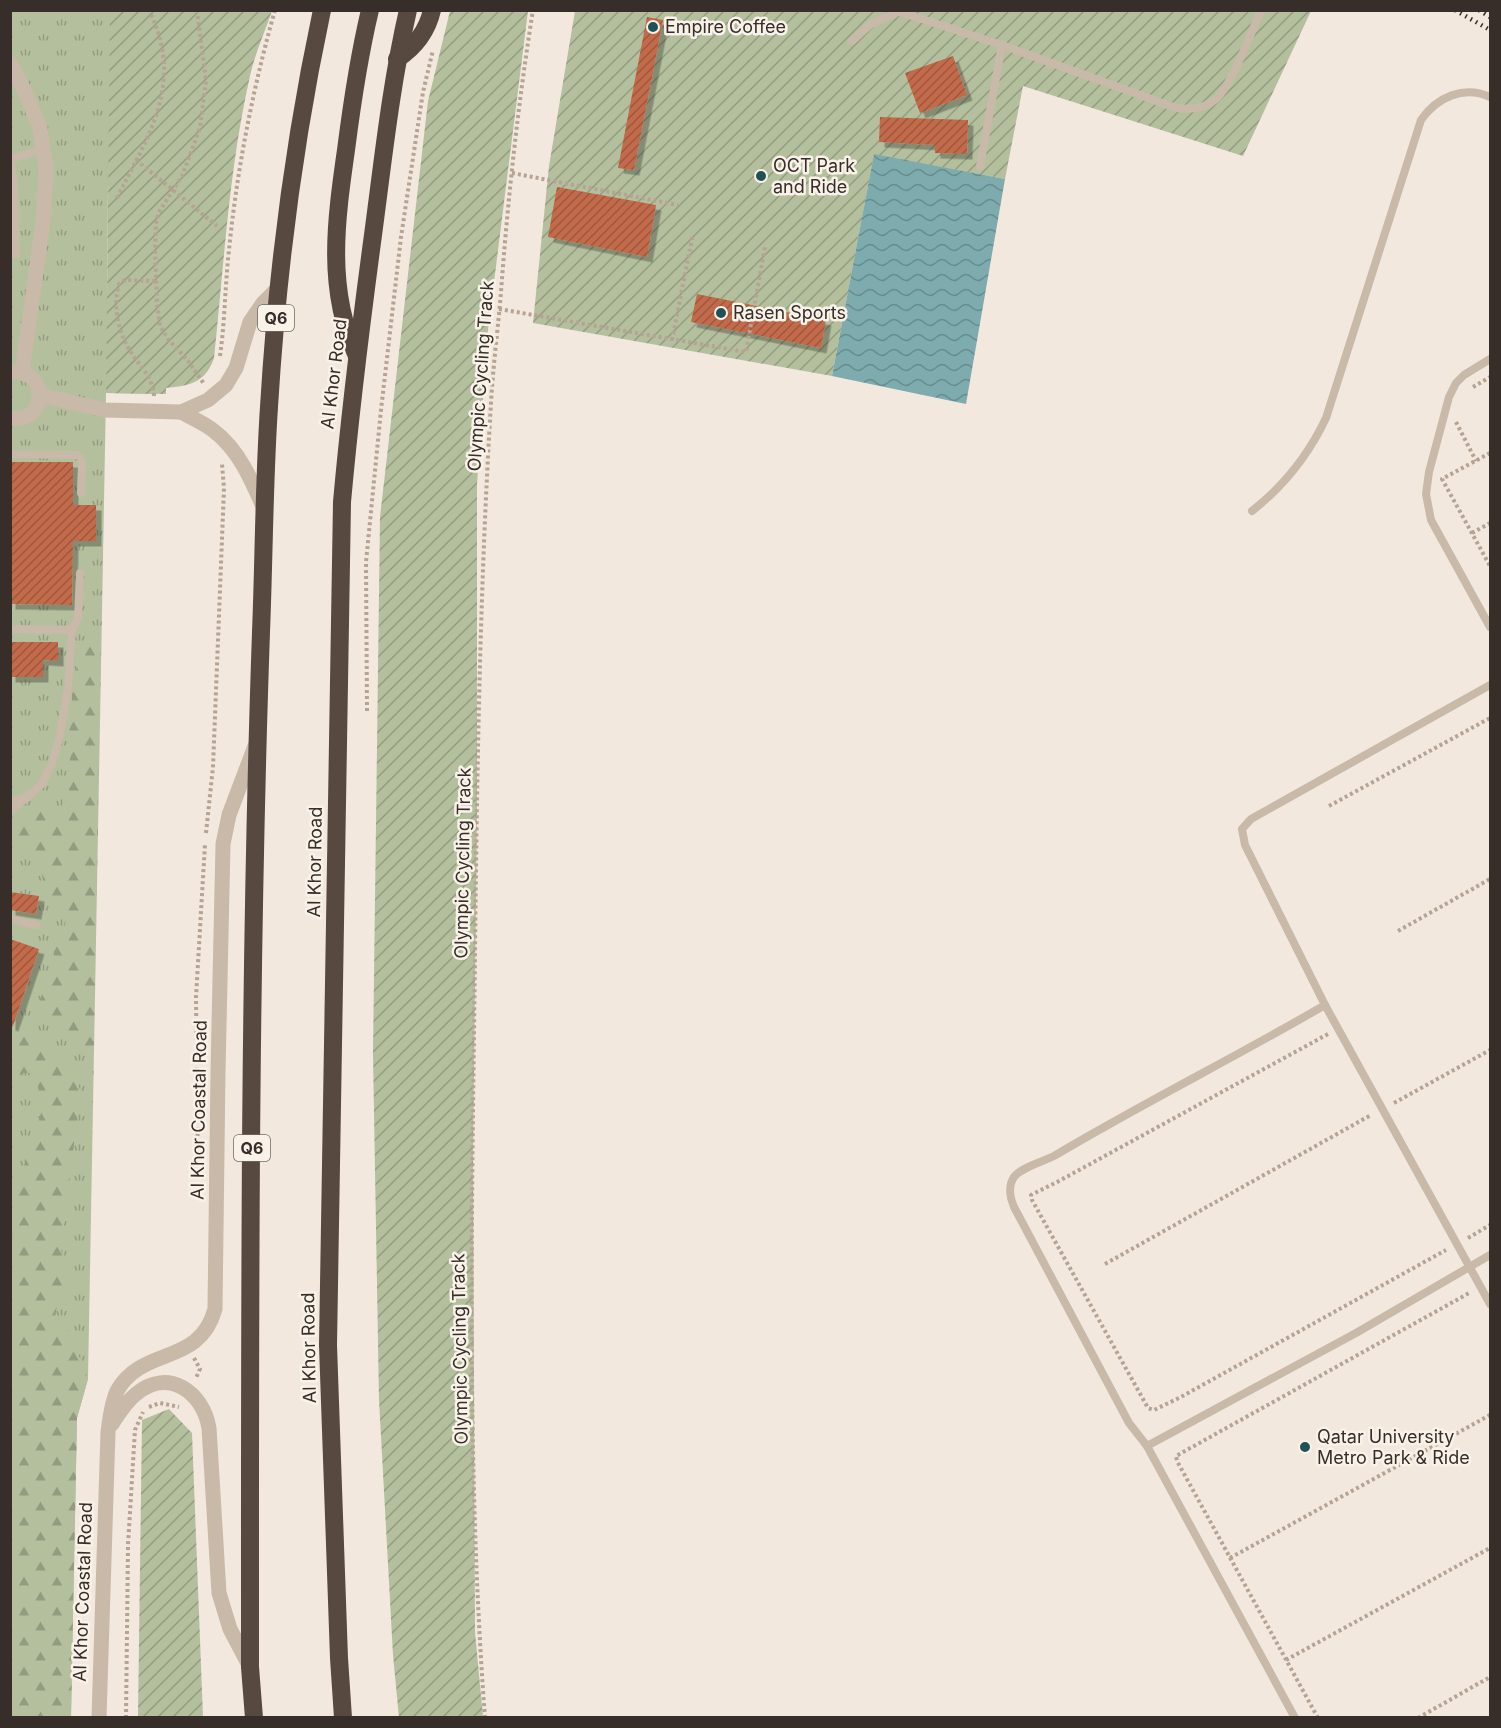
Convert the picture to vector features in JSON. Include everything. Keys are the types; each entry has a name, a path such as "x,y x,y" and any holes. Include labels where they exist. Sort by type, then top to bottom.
{"highway":[{"name":"Q6","path":"254,1718 250,1667 250,1270 257,740 264,509 269,404 286,214 322,10"},
{"path":"357,358 347,334 337,278 336,225 352,103 370,10"},
{"name":"Al Khor Road","path":"343,1718 328,1345 342,502 357,358 397,59 408,10"},
{"path":"397,59 422,37 432,10"}],"street":[{"path":"10,63 40,128 45,148 46,184 43,221 16,372 28,375 37,383 40,395 37,408 32,413 20,419 10,418"},
{"path":"181,412 206,392 226,385 236,368 250,322 263,303 278,288"},
{"path":"40,395 105,410 181,412 215,431 235,453 248,472 264,509"},
{"name":"Al Khor Coastal Road","path":"99,1718 108,1432 113,1401 122,1384 131,1374 151,1361 188,1347 203,1336 213,1318 215,1309 223,844 229,815 257,740"},
{"name":"Al Khor Coastal Road","path":"108,1432 120,1410 144,1388 163,1384 181,1386 189,1391"},
{"path":"189,1391 204,1408 209,1428 217,1577 221,1601 230,1629 250,1667"}],"lane":[{"path":"852,41 871,24 896,11 1002,45 1176,108 1193,109 1209,104 1221,93 1261,10"},
{"path":"980,166 1002,45"},
{"path":"1252,511 1288,479 1307,454 1326,418 1421,120 1435,104 1453,95 1475,93 1491,97"},
{"path":"16,255 11,159 45,148"},
{"path":"1491,359 1464,375 1456,383 1449,397 1427,483 1426,504 1431,520 1491,627"},
{"path":"10,454 77,455 81,458 82,463 81,493"},
{"path":"10,812 41,785 52,764 60,735 68,687 72,630 78,618 80,573"},
{"path":"10,629 72,630"},
{"path":"1491,685 1251,819 1242,830 1245,845 1325,1005 1491,1304"},
{"path":"10,801 29,797"},
{"path":"10,919 36,925"},
{"path":"1295,1718 1147,1446 1129,1423 1014,1207 1011,1200 1011,1184 1019,1173 1047,1160 1325,1005"},
{"path":"1147,1446 1356,1333 1491,1255"}],"path":[{"path":"117,198 156,120 162,100 164,57 149,10"},
{"path":"197,10 206,81 203,109 191,156 159,212 156,224 156,281 158,315 164,334 189,362 206,392"},
{"path":"218,364 221,355 229,249 240,168 258,72 275,10"},
{"name":"Olympic Cycling Track","path":"484,1718 474,1470 471,1313 481,624 491,401 512,173 533,10"},
{"path":"367,711 366,562 401,237 423,92 434,45"},
{"path":"136,160 217,226"},
{"path":"512,173 678,205"},
{"path":"672,340 693,234"},
{"path":"499,309 746,352 765,247"},
{"path":"155,412 152,382 127,346 118,319 116,297 119,284 125,280 156,281"},
{"path":"1466,393 1491,377"},
{"path":"206,392 209,379"},
{"path":"194,390 206,392"},
{"path":"1455,420 1476,461"},
{"path":"1491,453 1442,479 1491,566"},
{"path":"198,1179 196,997 203,858 213,767 224,488 222,465 218,458"},
{"path":"1472,533 1491,523"},
{"path":"1329,806 1491,718"},
{"path":"1398,931 1491,879"},
{"path":"1339,1028 1059,1182 1031,1195 1148,1408 1154,1410 1179,1398 1491,1225"},
{"path":"1105,1264 1491,1050"},
{"path":"1318,1718 1176,1456 1481,1286"},
{"path":"126,1718 128,1545 135,1430 144,1410 160,1403 181,1407 200,1370 188,1347"},
{"path":"1230,1558 1491,1415"},
{"path":"1286,1660 1491,1548"},
{"path":"1418,1718 1491,1677"}],"green space":[{"path":"11,11 144,11 124,166 108,187 107,312 152,394 106,393 88,1379 77,1418 71,1717 11,1718"},
{"path":"110,11 272,11 252,67 237,146 214,358 202,378 190,384 166,388 166,394 106,393"},
{"path":"450,11 528,11 488,330 477,484 477,811 473,1159 475,1632 483,1717 399,1718 393,1655 379,1400 373,1054 380,517 428,101"},
{"path":"575,11 1311,11 1243,156 1023,86 1005,179 874,155 832,376 533,323 549,166"},
{"path":"101,630 93,1052 88,1052 80,1044 70,1041 66,1032 54,1026 51,1016 44,1011 40,1002 54,972 52,935 57,929 65,927 66,915 62,909 47,905 46,889 39,865 35,858 18,848 12,840 12,823 16,816 23,812 56,810 65,802 69,790 66,774 71,755 69,731 73,720 72,687 77,671 76,651 81,644"},
{"path":"22,1031 44,1039 53,1048 77,1081 81,1093 69,1186 70,1199 65,1222 59,1234 69,1280 57,1305 55,1318 70,1331 73,1347 88,1379 77,1418 71,1717 11,1717 10,1310 13,1273 12,1242 22,1172 41,1113 38,1086 34,1076 30,1073 23,1073 17,1077 11,1091 11,1047 17,1042"},
{"path":"169,1409 192,1433 203,1717 138,1717 142,1420"}],"water":[{"path":"874,154 1005,179 966,404 832,376"}],"building":[{"path":"647,17 663,20 634,170 618,168"},
{"path":"953,56 967,95 920,113 905,73"},
{"path":"880,117 968,120 967,154 935,153 935,145 879,142"},
{"path":"557,187 656,205 647,257 548,237"},
{"path":"697,294 826,320 821,348 691,322"},
{"path":"10,462 73,462 73,505 96,505 96,541 73,541 72,605 10,604"},
{"path":"10,642 58,642 58,661 43,660 43,677 10,677"},
{"path":"10,892 39,896 36,914 10,910"},
{"path":"10,939 39,949 13,1026 10,1025"}],"railway":[{"path":"1455,10 1490,30"},
{"path":"1479,10 1490,17"}],"place":[{"name":"Empire Coffee","path":"653,27"},
{"name":"OCT Park and Ride","path":"761,176"},
{"name":"Rasen Sports","path":"721,313"},
{"name":"Qatar University Metro Park & Ride","path":"1305,1447"}]}
